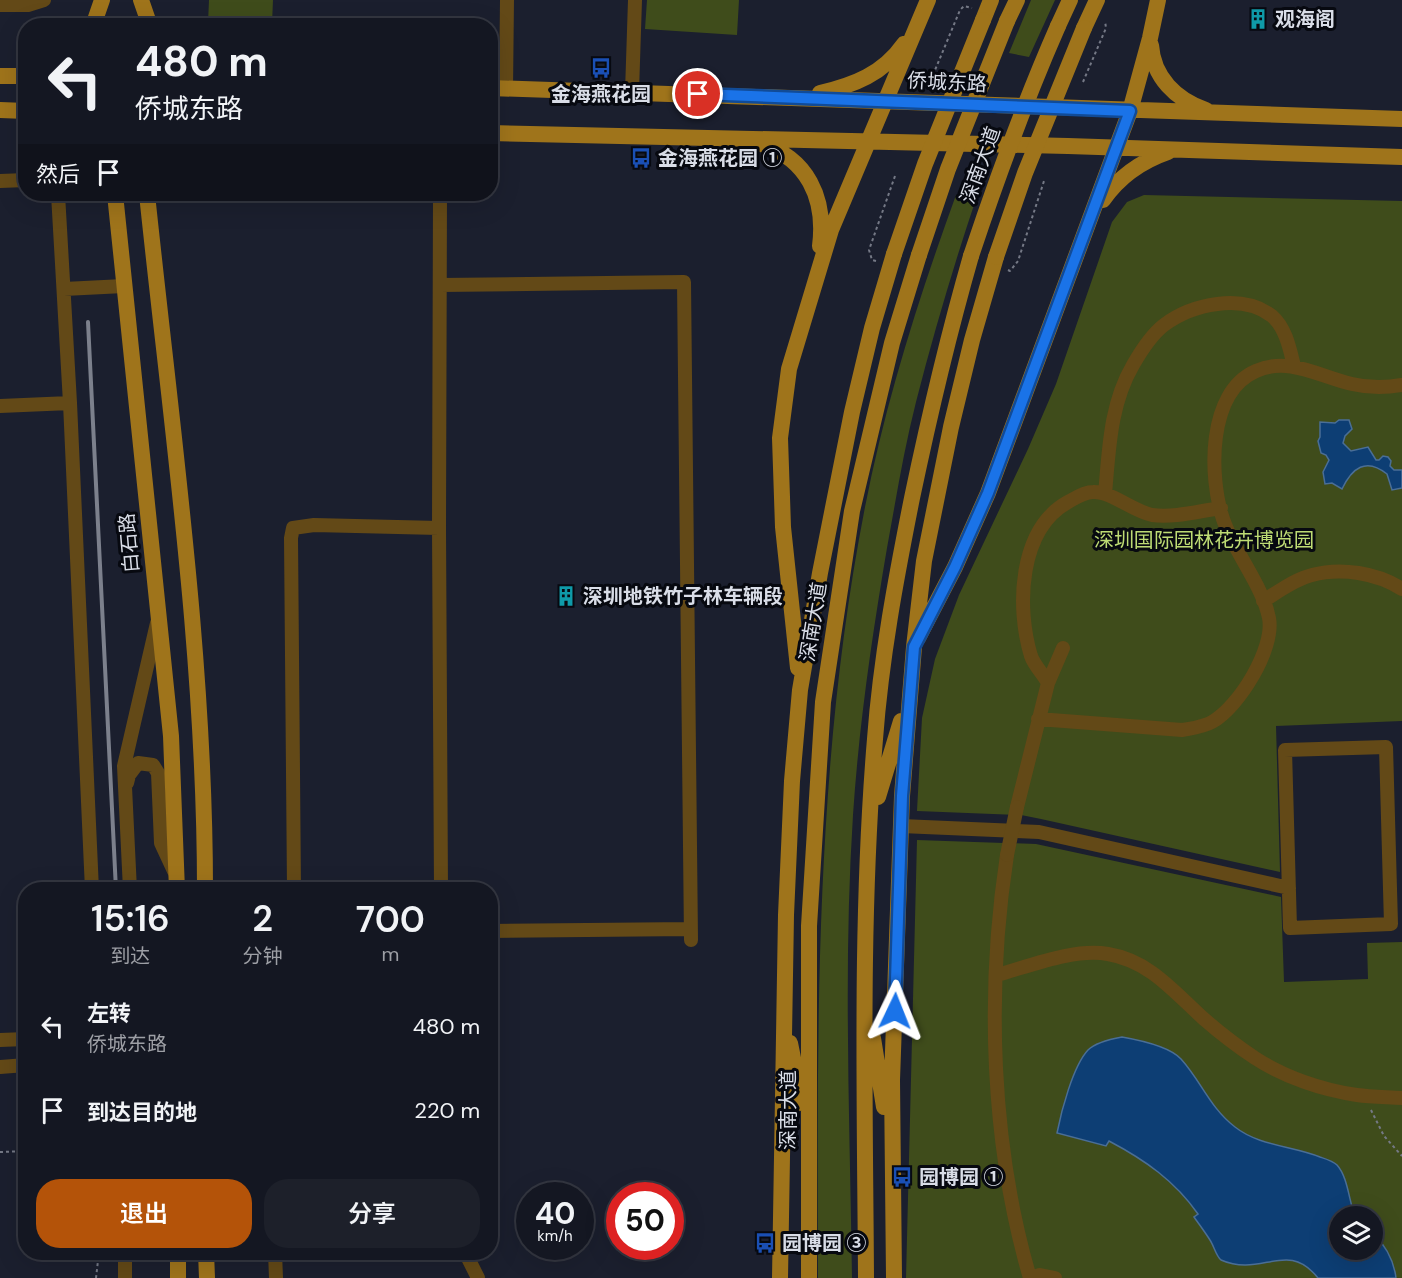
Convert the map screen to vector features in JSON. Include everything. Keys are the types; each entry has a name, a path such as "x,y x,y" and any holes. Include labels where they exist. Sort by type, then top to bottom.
{"main road":[{"path":"96,18 104,0"},
{"path":"104,0 105,18"},
{"path":"139,18 140,0"},
{"path":"140,0 147,18"},
{"path":"800,690 783,527 780,438 789,369 831,230 928,0"},
{"path":"780,1278 783,998 792,781 800,690 822,562 852,412 872,328 894,254 978,14 992,0"},
{"name":"深南大道","path":"809,1278 809,926 822,702 852,511 892,343 919,255 948,169 1017,0"},
{"name":"深南大道","path":"866,1278 864,988 868,835 875,737 890,617 927,424 971,256 999,171 1070,0"},
{"path":"894,1278 892,1080 901,826 910,691 924,561 951,427 972,340 999,263 1029,163 1097,0"},
{"path":"914,647 955,567 988,493 1130,111 1158,0"},
{"path":"807,97 847,85 883,68 898,52 918,23"},
{"path":"1150,38 1155,66 1163,81 1184,100 1218,113"},
{"name":"侨城东路","path":"498,88 807,97 1130,111 1402,118"},
{"path":"0,110 18,111"},
{"path":"498,133 1117,147 1402,157"},
{"path":"741,138 767,145 781,152 808,178 817,195 822,230 816,277"},
{"path":"1092,216 1121,179 1153,157 1175,149"},
{"name":"白石路","path":"116,201 171,736 177,882"},
{"path":"150,201 200,706 205,882"},
{"path":"868,835 910,691"},
{"path":"864,988 893,1159"},
{"path":"783,998 809,1147"},
{"path":"178,1260 178,1278"},
{"path":"206,1260 207,1278"}],"street":[{"path":"0,5 28,5 44,0"},
{"path":"498,88 507,0"},
{"path":"632,92 635,0"},
{"path":"0,181 18,180"},
{"path":"58,201 92,882"},
{"path":"440,201 441,882"},
{"path":"440,285 684,282 691,934 498,931"},
{"path":"64,289 124,286"},
{"path":"1105,494 1112,427 1119,397 1132,366 1146,344 1163,326 1187,311 1216,304 1241,304 1272,317 1282,329 1294,366"},
{"path":"1038,719 1162,729 1198,728 1227,711 1242,694 1261,659 1269,621 1263,601 1234,545 1221,508 1215,473 1216,441 1220,417 1228,397 1241,380 1255,371 1274,366 1294,366 1374,388 1402,385"},
{"path":"0,406 70,403"},
{"path":"1048,683 1032,657 1027,633 1024,584 1031,548 1040,528 1054,510 1080,495 1093,492 1105,494 1133,508 1152,514 1167,515 1221,508"},
{"path":"294,882 291,538 293,528 314,525 439,528"},
{"path":"1263,601 1312,574 1335,572 1377,577 1402,589"},
{"path":"130,882 125,758 158,621"},
{"path":"1055,1278 1040,1275 1031,1278 1013,1206 997,1097 997,975 1007,855 1038,719 1048,683 1063,648"},
{"path":"1386,747 1392,924 1290,928 1289,888 1285,750 1386,747"},
{"path":"125,791 129,775 138,763 153,765 158,773 161,843 177,882"},
{"path":"901,826 992,828 1039,832 1289,888"},
{"path":"997,975 1084,952 1107,953 1129,959 1152,971 1203,1018 1257,1059 1325,1089 1366,1096 1402,1098"},
{"path":"0,1040 18,1039"},
{"path":"0,1067 18,1066"},
{"path":"125,1260 125,1278"},
{"path":"275,1260 276,1278"},
{"path":"469,1260 478,1278"}],"path":[{"path":"933,75 960,10 964,6 978,14"},
{"path":"1083,82 1106,28"},
{"path":"877,261 872,260 869,250 895,176"},
{"path":"999,263 1010,271 1018,261 1044,181"},
{"path":"1366,1096 1384,1136 1402,1156"},
{"path":"0,1152 18,1151"},
{"path":"96,1278 98,1260"}],"green space":[{"path":"209,0 273,0 272,18 208,18"},
{"path":"647,0 739,0 737,35 645,29"},
{"path":"1031,0 1055,0 1029,57 1009,53"},
{"path":"956,195 977,196 937,324 908,438 876,614 859,748 853,815 848,931 852,1278 818,1278 819,988 822,891 836,699 849,603 873,467 916,310"},
{"name":"深圳国际园林花卉博览园","path":"1144,195 1402,201 1402,721 1276,726 1280,872 1021,815 917,811 922,718 935,659 959,595 1056,384 1112,222 1127,202"},
{"path":"917,840 1036,844 1281,897 1284,982 1368,979 1367,943 1402,942 1402,1278 906,1278"}],"water":[{"path":"1339,420 1349,420 1352,429 1345,436 1343,443 1351,451 1368,447 1376,460 1383,456 1388,457 1391,461 1390,466 1394,470 1402,470 1402,488 1392,490 1387,474 1373,466 1360,467 1350,475 1342,489 1332,483 1325,484 1323,472 1329,460 1321,453 1318,441 1320,422 1335,423"},
{"path":"1122,1037 1169,1050 1188,1067 1212,1103 1235,1127 1265,1142 1310,1153 1337,1165 1344,1176 1352,1206 1329,1206 1329,1260 1383,1260 1383,1246 1393,1265 1396,1278 1318,1278 1307,1267 1296,1261 1284,1260 1249,1265 1221,1260 1194,1217 1198,1214 1179,1191 1158,1172 1109,1141 1106,1146 1057,1133 1061,1113 1077,1067 1088,1050 1109,1040"}],"railway":[{"path":"88,322 116,882"}],"place":[{"name":"观海阁","path":"1258,19"},
{"name":"金海燕花园","path":"601,68"},
{"name":"金海燕花园 ①","path":"641,158"},
{"name":"深圳地铁竹子林车辆段","path":"566,596"},
{"name":"园博园 ①","path":"902,1177"},
{"name":"园博园 ③","path":"765,1243"}],"route":[{"path":"698,94 1130,111 988,493 955,567 914,647 902,796 895,1011"}]}
